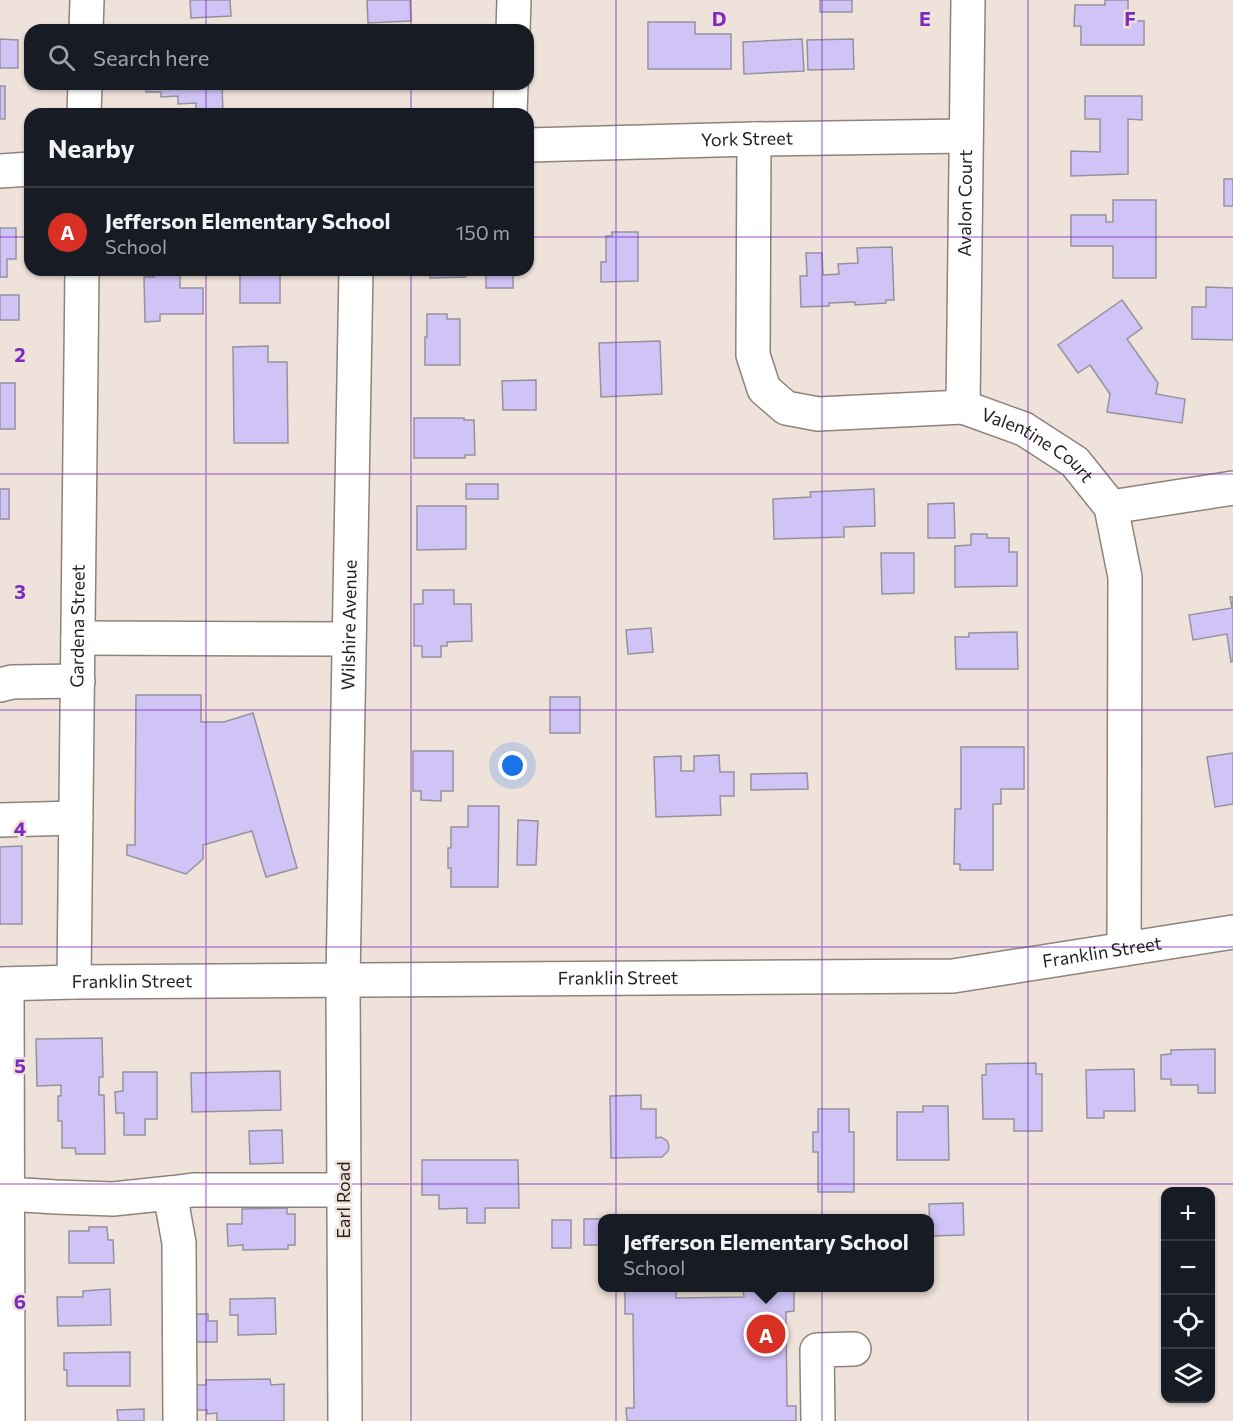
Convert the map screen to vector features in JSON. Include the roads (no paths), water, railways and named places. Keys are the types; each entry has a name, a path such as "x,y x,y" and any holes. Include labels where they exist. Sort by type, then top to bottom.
{"street":[{"path":"86,24 87,0"},
{"path":"513,24 514,0"},
{"name":"Avalon Court","path":"963,407 968,0"},
{"path":"84,108 85,90"},
{"path":"510,108 511,90"},
{"name":"York Street","path":"534,145 966,136"},
{"name":"Valentine Court","path":"754,139 753,355 764,389 786,408 818,414 963,407 1024,429 1075,462 1111,507 1125,577 1124,949"},
{"path":"0,171 24,169"},
{"name":"Gardena Street","path":"74,982 82,276"},
{"name":"Wilshire Avenue","path":"343,980 356,276"},
{"path":"1111,507 1233,488"},
{"path":"78,638 349,639"},
{"path":"0,685 12,681 78,681"},
{"path":"0,820 76,818"},
{"name":"Franklin Street","path":"4,984 953,976 1233,932"},
{"name":"Earl Road","path":"343,980 345,1421"},
{"path":"4,984 5,1410"},
{"path":"5,1215 56,1197 113,1199 193,1190 344,1190"},
{"path":"170,1193 178,1243 180,1421"},
{"path":"818,1421 817,1350 854,1349"}],"place":[{"name":"Jefferson Elementary School","path":"766,1334"}]}
